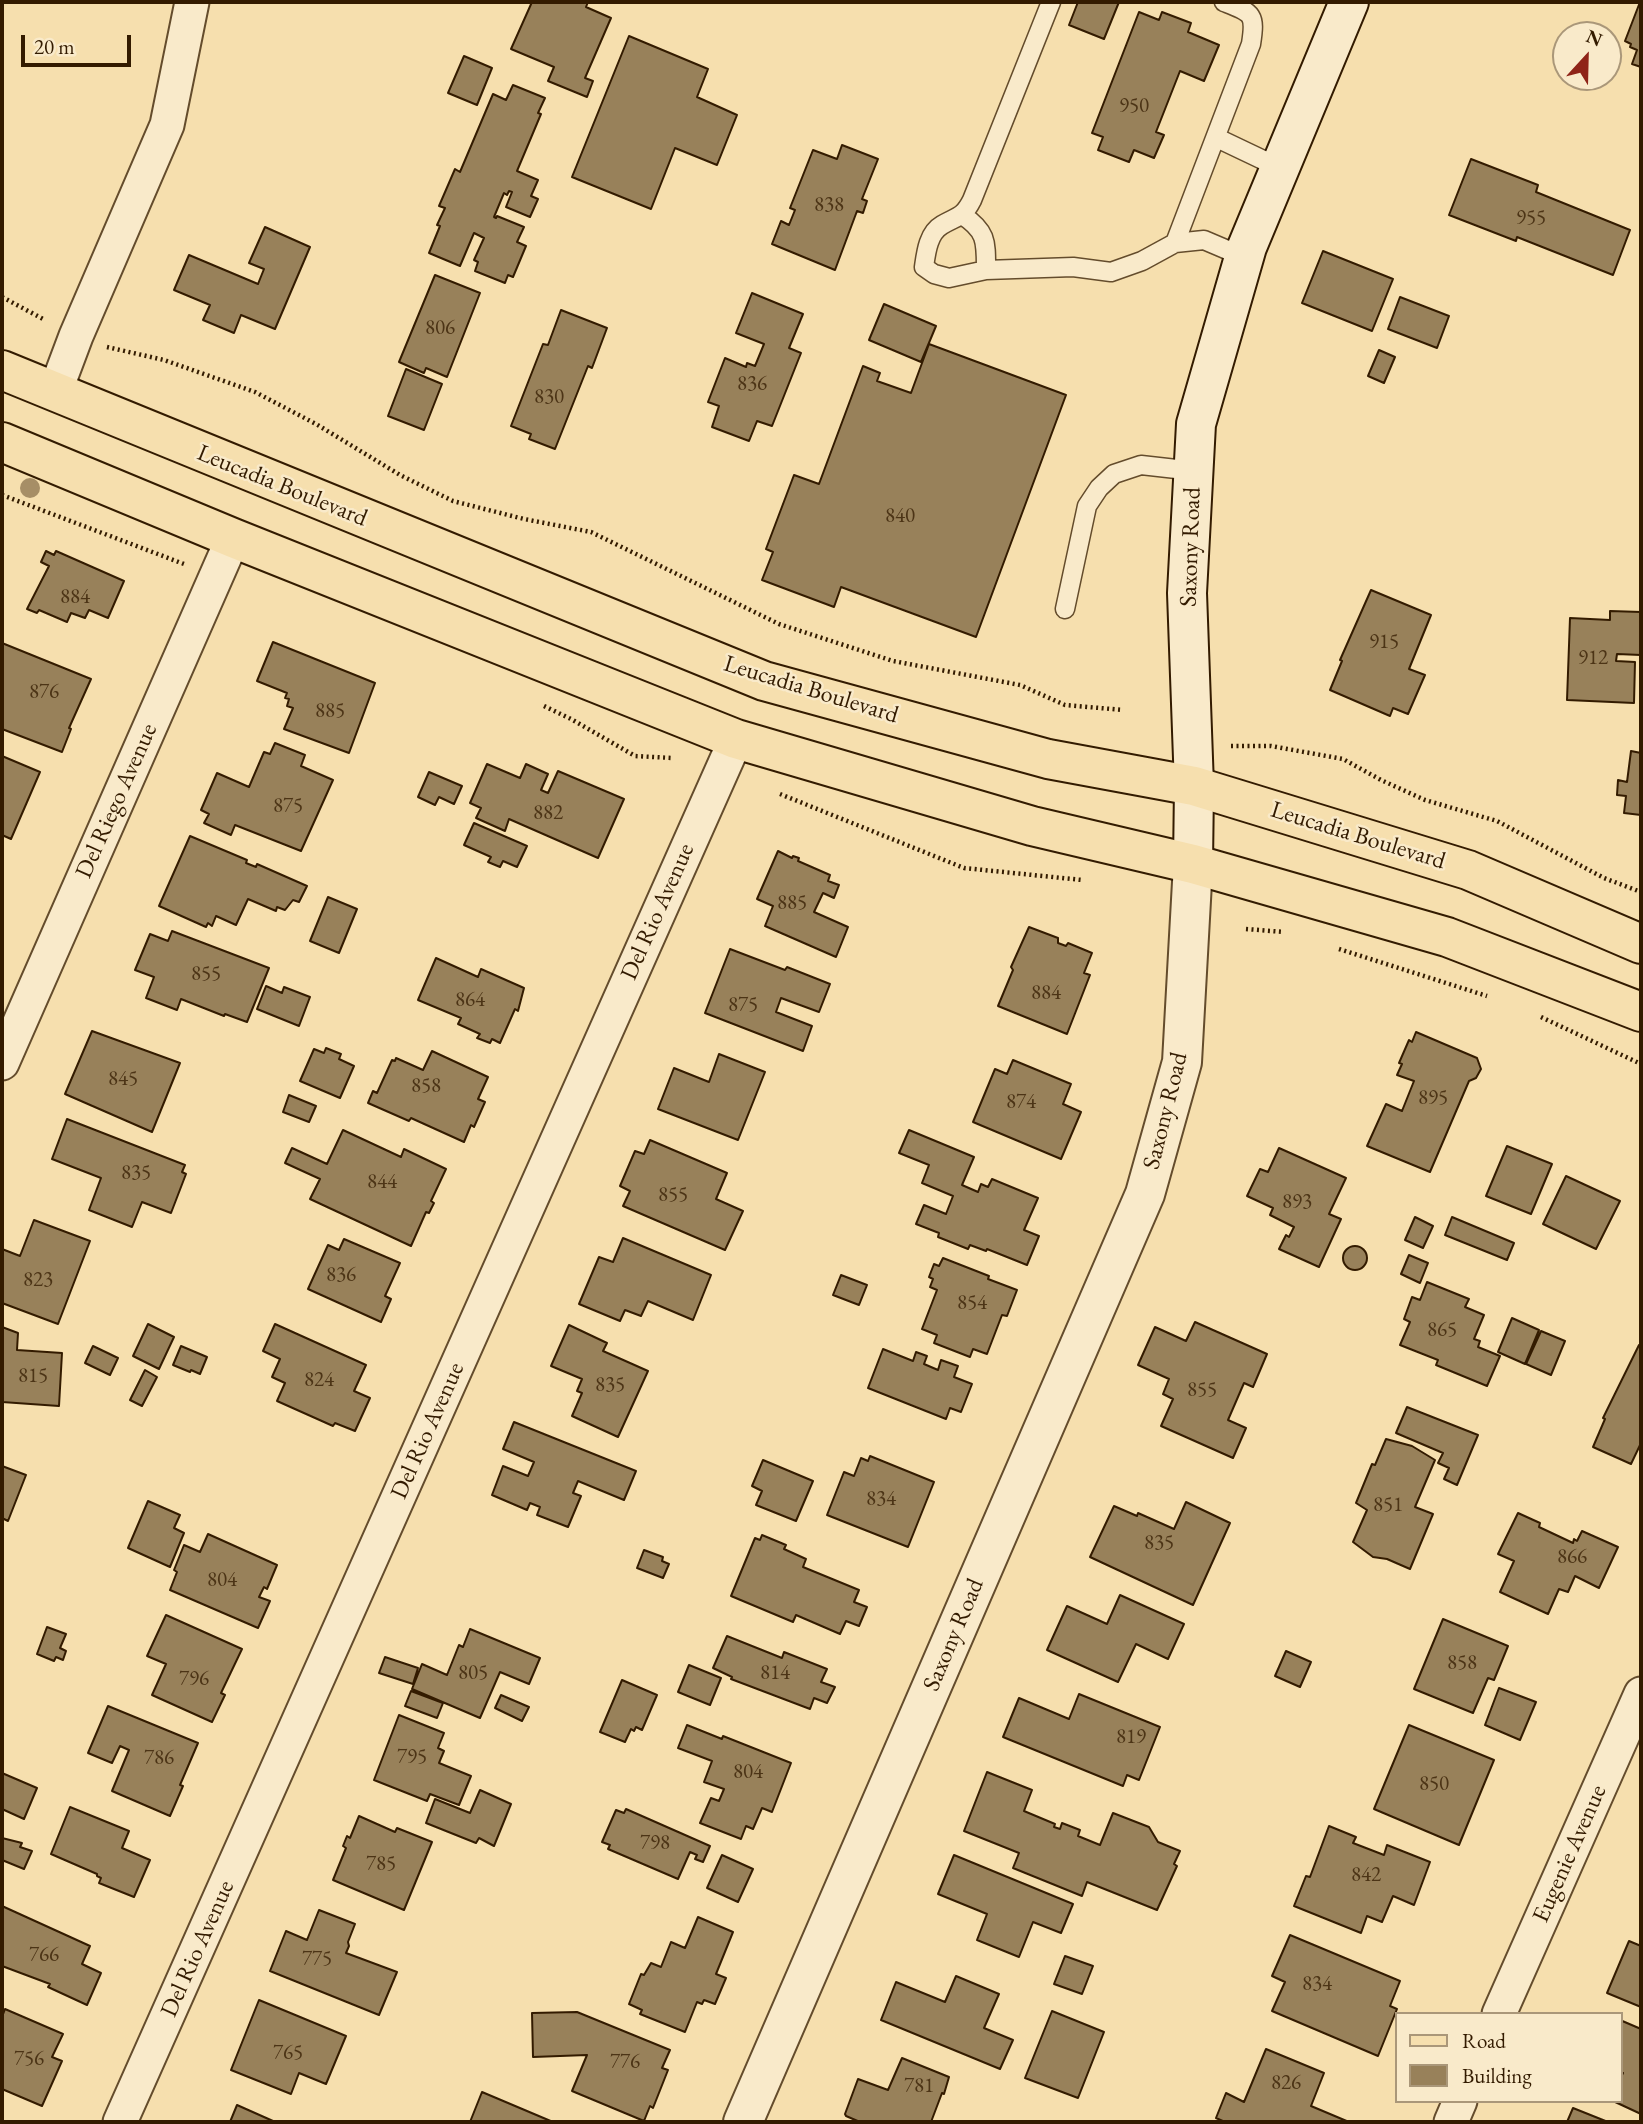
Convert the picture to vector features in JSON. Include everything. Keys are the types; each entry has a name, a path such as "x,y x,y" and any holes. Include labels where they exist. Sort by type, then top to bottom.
{"main road":[{"name":"Leucadia Boulevard","path":"2,370 764,681 1048,759 1194,786 1468,870 1641,944"},
{"path":"2,442 233,538 736,739 1032,826 1193,864 1447,937 1641,1012"}],"street":[{"path":"55,392 76,336 167,125 192,2"},
{"name":"Saxony Road","path":"743,2122 1145,1194 1182,1062 1193,864 1194,786 1187,593 1196,424 1244,257 1349,2"},
{"name":"Del Riego Avenue","path":"2,1063 233,538"},
{"name":"Del Rio Avenue","path":"121,2122 736,739"},
{"name":"Eugenie Avenue","path":"1500,2012 1641,1694"},
{"path":"1451,2122 1459,2103"}],"lane":[{"path":"1051,2 972,200 962,215 939,226 927,247 924,267 934,274 949,278 986,270 1073,267 1111,272 1142,261 1175,243 1204,240 1244,257"},
{"path":"1175,243 1251,44 1253,19 1249,12 1224,2"},
{"path":"1217,138 1280,168"},
{"path":"962,215 977,225 986,242 986,270"},
{"path":"1065,609 1087,506 1099,488 1114,474 1141,465 1194,471"}],"path":[{"path":"2,297 100,346 164,360 255,392 316,424 400,475 453,501 591,532 779,624 893,661 1020,685 1065,705 1123,710"},
{"path":"1231,746 1271,746 1343,759 1425,800 1497,821 1604,877 1641,892"},
{"path":"1246,929 1286,933"},
{"path":"1335,947 1499,1001"},
{"path":"1532,1014 1641,1064"}],"building":[{"path":"532,2 588,2 586,7 611,18 585,78 593,81 587,97 548,81 554,67 511,49"},
{"path":"1078,2 1119,2 1104,39 1069,25"},
{"path":"1640,2 1641,67 1632,64 1637,50 1625,41"},
{"path":"1139,12 1159,20 1162,12 1191,23 1188,32 1219,45 1204,81 1180,71 1156,132 1164,135 1154,158 1134,150 1129,162 1098,150 1103,137 1092,133"},
{"path":"629,36 708,69 697,97 737,115 717,165 675,148 651,209 572,177"},
{"path":"464,56 492,68 477,105 448,93"},
{"path":"513,85 545,98 517,171 538,180 531,196 538,199 530,217 506,207 512,192 509,191 507,195 504,193 494,217 524,227 517,242 526,246 513,277 508,275 505,283 475,271 478,262 474,260 484,238 474,233 460,266 429,253 445,208 439,206 455,169 460,172 493,94 506,100"},
{"path":"842,145 878,159 862,199 867,201 863,213 857,211 835,270 772,244 781,221 789,225 795,210 790,208 813,150 837,159"},
{"path":"1471,159 1538,185 1536,192 1630,230 1613,275 1517,237 1516,241 1449,215"},
{"path":"265,227 310,247 275,329 241,315 234,333 203,320 210,305 174,290 189,255 258,284 264,269 249,263"},
{"path":"1323,251 1393,279 1372,331 1302,303"},
{"path":"435,275 480,293 447,377 426,368 424,373 399,362"},
{"path":"752,293 803,314 789,348 801,353 772,426 757,421 749,441 712,427 719,406 708,402 725,358 746,367 747,363 755,366 764,344 736,333"},
{"path":"1400,297 1449,316 1437,348 1388,329"},
{"path":"884,304 936,326 921,362 869,340"},
{"path":"561,310 607,328 592,368 588,366 555,449 529,439 531,434 511,426 543,344 548,345"},
{"path":"929,344 1066,395 976,637 841,587 834,607 762,580 773,552 766,549 794,475 819,484 863,366 880,373 877,381 911,393"},
{"path":"1379,350 1395,357 1384,383 1368,376"},
{"path":"406,369 442,384 424,430 388,416"},
{"path":"46,551 54,555 56,551 124,581 108,618 89,610 85,618 71,613 67,622 39,610 37,613 27,609 49,566 41,562"},
{"path":"1371,590 1431,615 1409,669 1425,675 1408,714 1393,708 1390,716 1330,690 1342,661 1340,660"},
{"path":"1610,611 1641,612 1641,655 1617,654 1616,661 1635,662 1634,703 1567,700 1570,618 1610,620"},
{"path":"273,642 375,683 349,753 284,729 293,708 287,706 287,693 257,681"},
{"path":"2,643 91,679 69,728 71,729 62,752 2,729"},
{"path":"275,743 305,755 301,766 333,780 301,851 235,825 231,835 204,823 209,814 201,810 217,773 249,787 264,752 270,754"},
{"path":"1631,751 1641,753 1641,815 1624,813 1626,796 1617,795 1618,780 1627,782"},
{"path":"2,756 40,772 11,839 2,835"},
{"path":"487,764 520,778 526,764 548,774 541,790 548,793 558,771 624,799 598,858 509,819 505,831 476,818 481,808 470,803"},
{"path":"429,772 462,786 454,804 439,797 435,805 418,797"},
{"path":"474,823 527,846 517,867 503,861 500,867 488,862 491,857 464,845"},
{"path":"190,836 247,860 246,863 256,867 257,864 307,886 299,902 293,900 285,910 277,907 276,911 248,899 236,925 216,916 212,926 208,923 206,927 159,906"},
{"path":"778,851 792,858 799,858 798,861 830,875 828,881 839,885 834,898 823,893 814,912 848,927 836,957 765,926 773,906 757,899"},
{"path":"328,897 357,909 339,953 310,941"},
{"path":"1029,927 1058,938 1058,943 1066,946 1068,943 1092,953 1084,973 1090,975 1067,1034 998,1006 1013,970 1011,967"},
{"path":"172,931 269,968 247,1022 181,999 177,1010 146,998 154,977 135,970 150,934 168,941"},
{"path":"730,949 830,984 819,1012 781,998 776,1012 812,1026 803,1051 705,1013"},
{"path":"436,958 478,977 481,969 524,988 518,1011 515,1009 500,1043 492,1039 490,1043 477,1038 480,1034 458,1024 461,1018 418,1000"},
{"path":"266,986 282,993 284,987 310,997 299,1026 257,1009"},
{"path":"92,1031 180,1063 152,1132 65,1094"},
{"path":"1416,1032 1477,1058 1481,1069 1476,1078 1469,1081 1430,1172 1367,1146 1386,1104 1402,1111 1414,1081 1397,1075 1402,1064 1399,1063 1409,1040 1412,1042"},
{"path":"326,1048 341,1054 339,1059 354,1066 340,1098 300,1081 314,1049 324,1053"},
{"path":"432,1051 488,1077 478,1099 485,1102 464,1142 411,1118 409,1121 368,1103 373,1091 377,1093 392,1060 395,1061 396,1058 423,1070"},
{"path":"719,1054 765,1072 738,1140 658,1109 674,1068 709,1082"},
{"path":"1013,1060 1071,1084 1063,1104 1081,1112 1061,1159 973,1122 995,1069 1007,1074"},
{"path":"289,1095 316,1106 309,1122 283,1112"},
{"path":"67,1119 185,1165 182,1172 186,1174 171,1213 142,1202 132,1227 89,1210 101,1178 52,1159"},
{"path":"343,1130 401,1157 404,1149 446,1169 431,1201 434,1203 429,1213 426,1212 411,1246 310,1199 320,1179 285,1163 292,1148 327,1164"},
{"path":"909,1130 974,1157 962,1185 978,1192 981,1184 988,1187 992,1179 1038,1198 1024,1230 1039,1236 1027,1265 987,1249 986,1251 970,1245 968,1249 938,1237 939,1233 916,1224 924,1205 946,1214 953,1196 922,1183 929,1165 899,1153"},
{"path":"650,1140 727,1173 716,1199 743,1211 725,1250 623,1206 630,1191 620,1186 635,1151 644,1154"},
{"path":"1507,1146 1552,1164 1531,1214 1486,1196"},
{"path":"1279,1148 1346,1178 1329,1214 1341,1219 1319,1267 1279,1249 1286,1235 1289,1237 1294,1227 1270,1215 1273,1208 1247,1196 1260,1169 1268,1172"},
{"path":"1566,1176 1620,1201 1596,1249 1543,1224"},
{"path":"1415,1217 1433,1226 1423,1248 1405,1240"},
{"path":"1452,1217 1514,1243 1507,1260 1445,1235"},
{"path":"34,1220 90,1241 58,1324 2,1303 2,1249 20,1256"},
{"path":"623,1238 711,1275 693,1320 648,1301 641,1316 625,1310 620,1321 579,1304 599,1257 613,1262"},
{"path":"344,1239 400,1263 385,1296 391,1299 381,1322 308,1289 328,1245 339,1250"},
{"path":"1355,1246 1364,1249 1367,1258 1364,1267 1355,1270 1346,1267 1343,1258 1346,1249"},
{"path":"1409,1255 1428,1263 1420,1283 1401,1274"},
{"path":"943,1258 1017,1290 1007,1316 1002,1315 987,1354 973,1349 970,1357 934,1343 937,1335 922,1329 937,1290 930,1287 933,1279 929,1277 934,1264 939,1266"},
{"path":"841,1275 867,1285 859,1305 833,1295"},
{"path":"1427,1282 1469,1299 1465,1307 1484,1315 1474,1339 1480,1341 1478,1347 1500,1356 1487,1386 1436,1365 1438,1360 1400,1345 1410,1322 1404,1319 1412,1297 1420,1300"},
{"path":"1512,1318 1539,1330 1525,1364 1498,1352"},
{"path":"1195,1322 1267,1354 1253,1387 1244,1383 1228,1420 1246,1428 1233,1458 1161,1426 1173,1399 1163,1394 1169,1379 1138,1365 1155,1327 1186,1341"},
{"path":"148,1324 174,1337 159,1369 133,1356"},
{"path":"275,1324 366,1365 354,1391 370,1398 355,1431 335,1423 333,1426 277,1401 285,1383 272,1377 280,1359 263,1351"},
{"path":"569,1325 607,1343 603,1351 648,1371 618,1437 572,1416 582,1393 577,1391 582,1379 551,1366"},
{"path":"2,1327 18,1333 17,1350 62,1353 59,1406 2,1402"},
{"path":"1541,1331 1565,1341 1551,1375 1526,1364"},
{"path":"1639,1345 1641,1443 1631,1464 1593,1447 1605,1419 1603,1418"},
{"path":"93,1346 118,1358 110,1375 85,1363"},
{"path":"181,1346 207,1357 200,1374 173,1365"},
{"path":"883,1349 913,1361 916,1352 927,1356 924,1364 938,1370 941,1360 958,1366 954,1377 972,1384 961,1412 950,1408 946,1419 868,1388"},
{"path":"145,1370 157,1377 142,1406 130,1400"},
{"path":"1407,1407 1478,1435 1457,1485 1444,1479 1449,1468 1438,1463 1443,1453 1396,1433"},
{"path":"514,1422 636,1471 624,1500 578,1481 573,1493 581,1496 568,1527 537,1515 540,1507 530,1503 527,1510 492,1495 503,1466 528,1476 534,1462 503,1449"},
{"path":"1386,1439 1412,1446 1435,1460 1415,1507 1433,1514 1410,1569 1387,1559 1373,1557 1353,1542 1367,1510 1356,1503"},
{"path":"870,1456 934,1482 908,1547 827,1515 844,1472 854,1476 861,1458 868,1461"},
{"path":"763,1460 813,1481 796,1521 756,1505 762,1491 752,1486"},
{"path":"2,1466 26,1475 8,1521 2,1518"},
{"path":"148,1501 180,1515 174,1528 184,1533 170,1567 128,1548"},
{"path":"1186,1502 1230,1523 1193,1605 1090,1557 1114,1506 1174,1529"},
{"path":"1518,1513 1540,1523 1539,1527 1573,1543 1582,1531 1618,1547 1599,1588 1575,1576 1568,1592 1559,1589 1548,1614 1500,1592 1514,1561 1498,1554"},
{"path":"208,1534 277,1565 267,1589 264,1587 259,1597 270,1601 258,1628 170,1590 177,1572 174,1570 184,1545 200,1552"},
{"path":"762,1535 786,1545 784,1549 806,1559 803,1567 859,1590 854,1602 867,1607 859,1626 846,1621 840,1634 796,1615 793,1622 731,1596 755,1538 760,1540"},
{"path":"644,1550 663,1557 662,1561 669,1564 663,1578 637,1568"},
{"path":"1120,1595 1184,1624 1168,1659 1136,1644 1118,1682 1047,1650 1067,1606 1107,1624"},
{"path":"166,1615 242,1649 221,1693 225,1695 212,1722 152,1695 166,1664 147,1656"},
{"path":"1443,1619 1508,1646 1494,1680 1488,1678 1473,1713 1414,1689"},
{"path":"47,1627 66,1634 60,1648 66,1651 63,1660 56,1657 54,1661 37,1654"},
{"path":"470,1629 540,1658 529,1684 500,1672 480,1718 412,1689 422,1664 447,1675 459,1645 463,1647"},
{"path":"727,1636 782,1658 784,1652 827,1669 821,1682 835,1687 827,1703 814,1698 810,1709 731,1679 732,1677 713,1668"},
{"path":"1286,1651 1311,1662 1300,1687 1275,1676"},
{"path":"385,1657 418,1668 413,1684 379,1673"},
{"path":"689,1665 721,1678 710,1705 678,1692"},
{"path":"622,1680 657,1695 642,1730 636,1727 634,1731 631,1729 625,1742 600,1732"},
{"path":"1499,1688 1536,1702 1520,1740 1485,1725"},
{"path":"411,1691 443,1703 437,1718 405,1706"},
{"path":"1079,1694 1160,1727 1139,1780 1127,1775 1123,1786 1003,1737 1019,1698 1069,1719"},
{"path":"501,1695 529,1707 522,1721 495,1708"},
{"path":"108,1706 198,1743 170,1816 112,1791 129,1750 120,1746 112,1763 88,1753"},
{"path":"399,1715 444,1733 438,1748 444,1751 439,1763 471,1776 459,1805 430,1794 427,1801 374,1780"},
{"path":"687,1725 791,1763 772,1812 762,1808 753,1829 746,1826 741,1839 700,1823 711,1798 719,1801 724,1789 704,1782 712,1761 678,1748"},
{"path":"1409,1725 1494,1760 1459,1845 1374,1809"},
{"path":"987,1772 1032,1790 1024,1811 1055,1824 1054,1827 1060,1829 1062,1823 1080,1830 1078,1836 1100,1845 1113,1813 1149,1827 1158,1842 1180,1851 1174,1864 1177,1866 1157,1910 1087,1882 1082,1896 1013,1868 1019,1853 964,1831"},
{"path":"2,1773 37,1788 24,1819 2,1809"},
{"path":"480,1790 511,1804 494,1846 479,1838 476,1843 426,1823 435,1799 470,1813"},
{"path":"70,1807 129,1831 122,1848 150,1860 134,1897 99,1883 101,1878 97,1874 51,1854"},
{"path":"626,1809 710,1846 703,1862 695,1859 697,1855 690,1852 678,1879 608,1849 610,1845 602,1842 616,1810 624,1813"},
{"path":"359,1816 395,1832 397,1828 432,1842 404,1910 333,1880 346,1848 343,1846 347,1836 350,1838"},
{"path":"1329,1826 1356,1837 1353,1843 1384,1855 1387,1845 1430,1862 1414,1905 1393,1896 1382,1922 1367,1916 1361,1933 1294,1906 1306,1876 1310,1877"},
{"path":"2,1838 22,1843 20,1847 32,1851 24,1869 2,1860"},
{"path":"722,1855 753,1869 738,1902 707,1888"},
{"path":"954,1855 1073,1904 1061,1933 1033,1922 1019,1957 977,1940 987,1914 938,1894"},
{"path":"2,1906 90,1946 82,1964 101,1973 87,2005 48,1987 50,1984 2,1966"},
{"path":"319,1910 355,1924 346,1953 397,1972 379,2015 270,1971 286,1931 307,1940"},
{"path":"698,1917 733,1932 716,1974 726,1978 715,2004 704,2000 702,2004 697,2002 685,2032 640,2014 642,2010 629,2004 641,1974 644,1975 651,1963 661,1967 671,1942 685,1948"},
{"path":"1290,1935 1400,1981 1390,2006 1397,2009 1378,2056 1272,2011 1285,1982 1272,1976"},
{"path":"1629,1941 1641,1946 1641,2007 1607,1993"},
{"path":"1065,1956 1093,1966 1082,1994 1054,1984"},
{"path":"956,1976 999,1994 984,2028 1013,2040 1000,2069 881,2020 896,1982 945,2002"},
{"path":"259,2000 346,2036 326,2084 299,2073 291,2094 231,2070"},
{"path":"5,2009 63,2034 52,2057 62,2061 42,2106 2,2089 2,2017"},
{"path":"1052,2011 1104,2032 1078,2098 1025,2078"},
{"path":"577,2012 670,2050 662,2068 668,2070 653,2108 650,2106 644,2121 572,2091 587,2055 533,2057 532,2013"},
{"path":"1622,2021 1641,2029 1641,2114 1617,2103 1622,2103"},
{"path":"1266,2049 1324,2073 1311,2106 1349,2122 1225,2122 1216,2118 1226,2093 1244,2102"},
{"path":"902,2058 949,2077 931,2122 860,2122 846,2116 858,2079 888,2090"},
{"path":"482,2092 553,2122 470,2122"},
{"path":"237,2105 273,2121 273,2122 230,2122"},
{"path":"1573,2108 1608,2122 1567,2122"}]}
